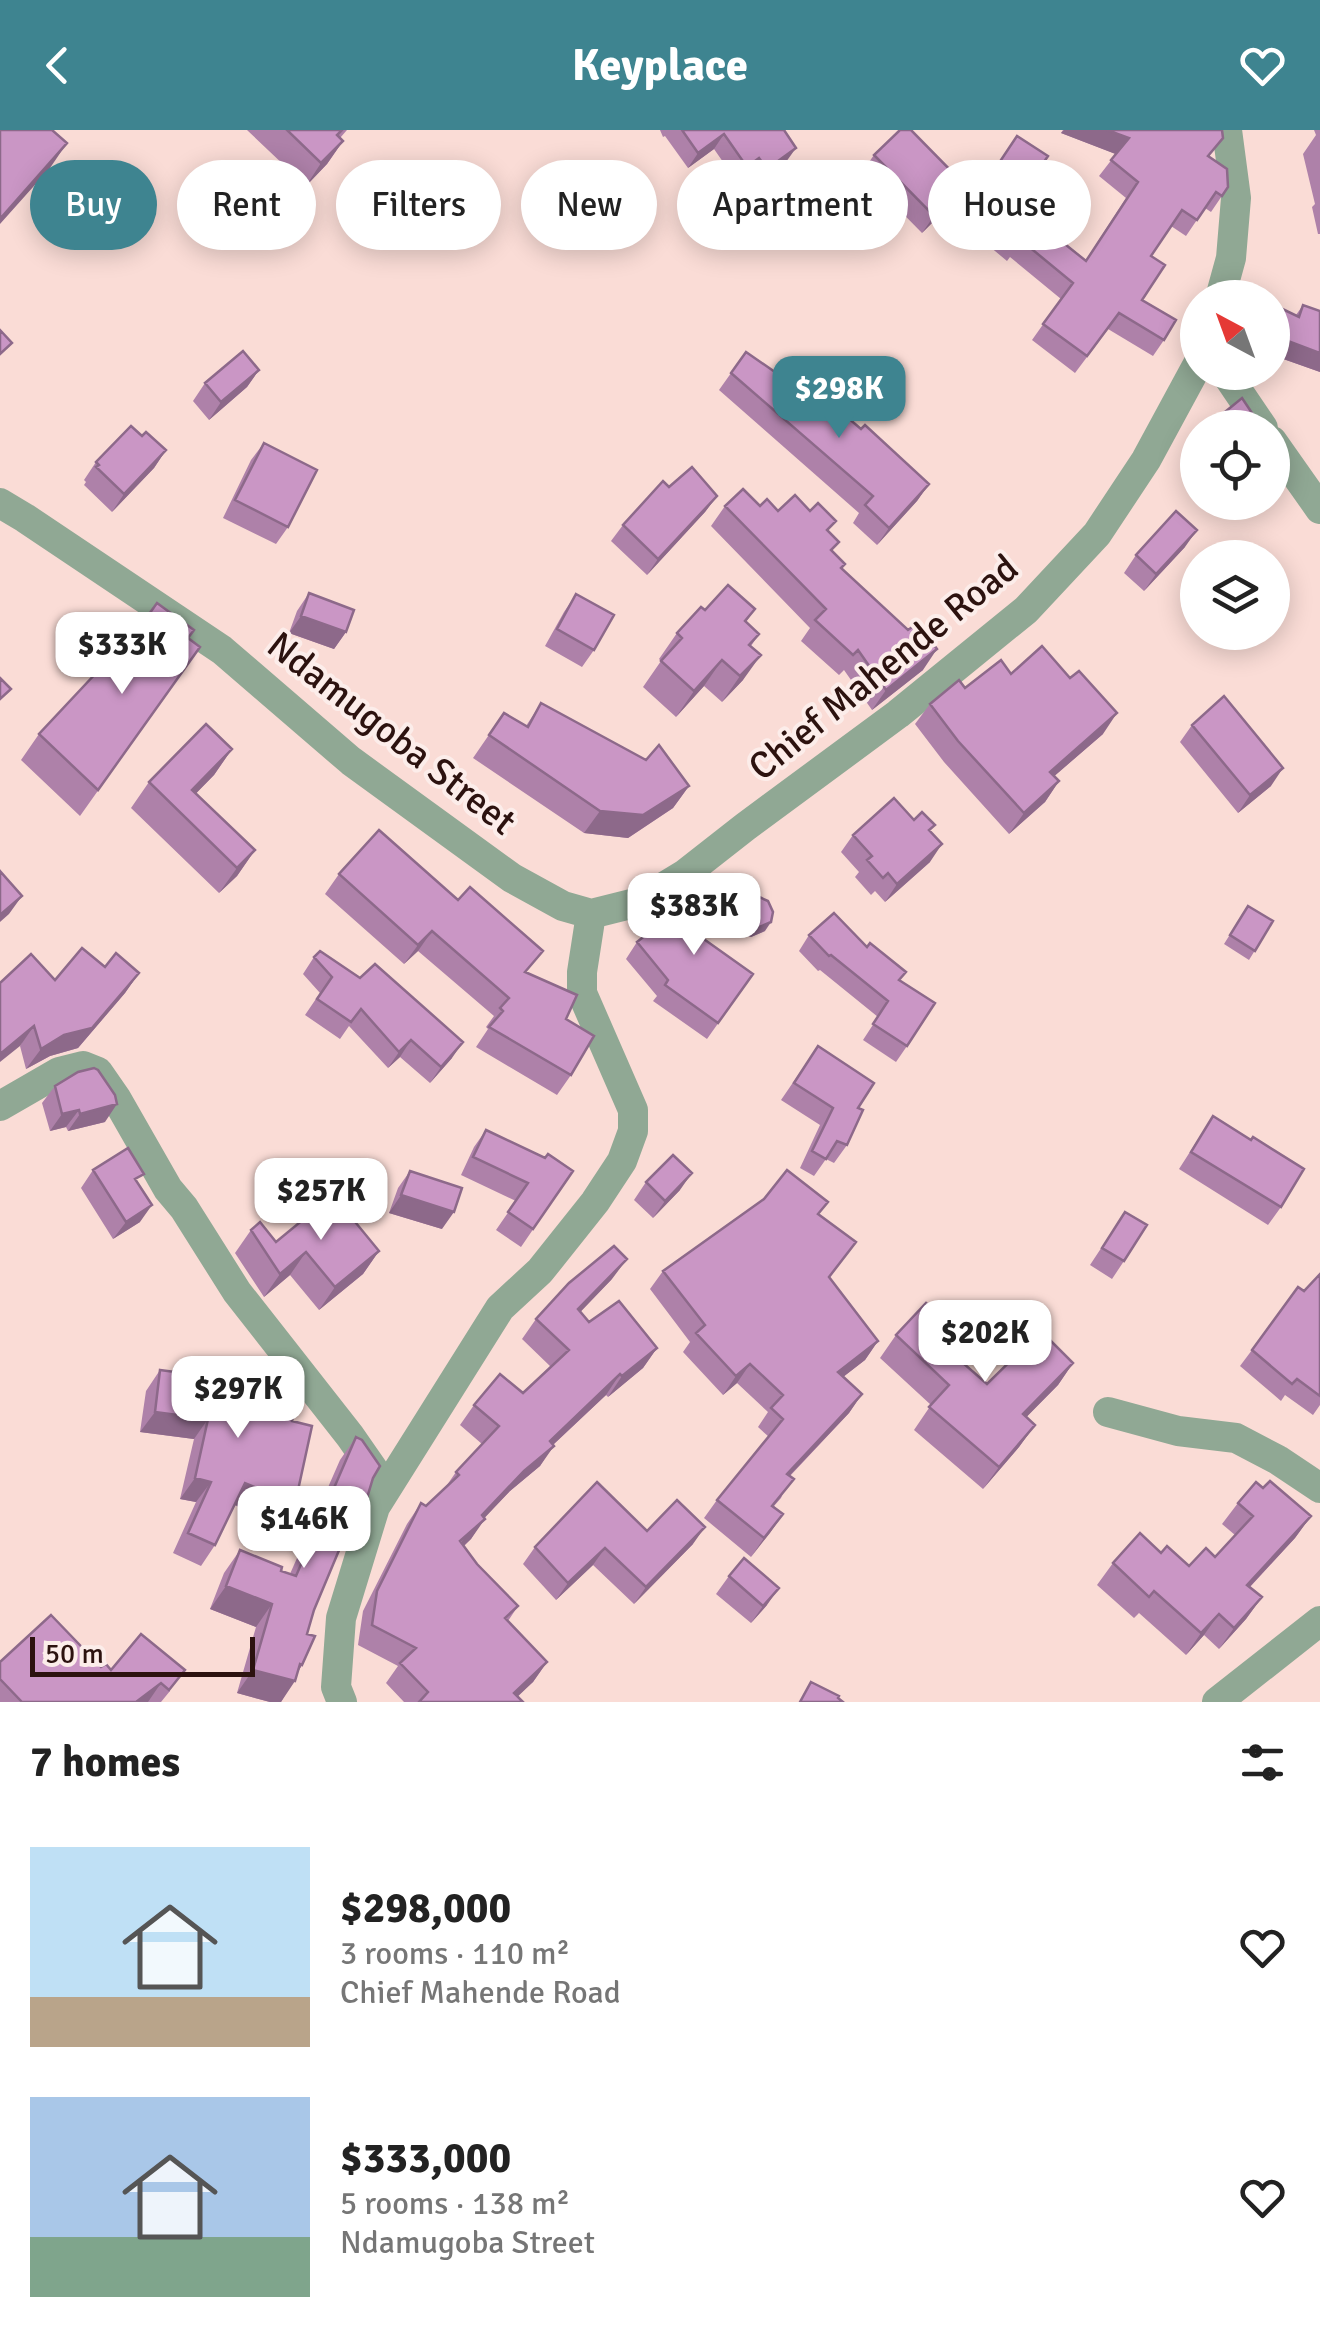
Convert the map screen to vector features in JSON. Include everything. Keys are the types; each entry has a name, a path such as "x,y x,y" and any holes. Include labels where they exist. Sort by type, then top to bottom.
{"street":[{"path":"1225,280 1231,258 1236,198 1227,130"},
{"name":"Chief Mahende Road","path":"591,914 639,902 685,874 898,714 1026,610 1096,534 1146,460 1184,390"},
{"path":"1290,466 1320,509"},
{"name":"Ndamugoba Street","path":"0,504 222,650 351,762 512,878 563,906 591,914"},
{"path":"329,1697 341,1618 375,1507 385,1487 500,1308 540,1271 595,1202 628,1146 633,1110 582,993 591,914"},
{"path":"0,1106 59,1072 83,1066 98,1072 168,1189 237,1292 385,1487"},
{"path":"1108,1412 1178,1430 1236,1438 1320,1488"},
{"path":"1217,1702 1320,1621"}],"building":[{"path":"0,130 52,130 67,143 52,160 30,160 30,185 0,219"},
{"path":"287,130 342,130 337,135 343,141 321,163"},
{"path":"682,130 784,130 796,148 779,160 742,160 724,134 698,153"},
{"path":"900,130 911,130 940,160 928,160 928,210 908,190 908,160 879,160 874,155"},
{"path":"1107,130 1222,130 1223,138 1208,156 1227,169 1228,187 1222,196 1216,192 1197,220 1182,210 1151,256 1165,265 1142,300 1176,320 1164,340 1119,313 1087,356 1043,324 1073,283 1033,250 1072,250 1086,261 1138,182 1111,160 1129,138"},
{"path":"1017,136 1048,156 1045,160 1001,160"},
{"path":"1303,305 1320,311 1320,353 1290,342 1290,313 1299,317"},
{"path":"0,330 12,343 0,354"},
{"path":"243,351 259,370 221,402 205,383"},
{"path":"746,352 837,415 840,411 861,429 865,425 929,484 889,528 865,505 873,496 731,373"},
{"path":"1242,398 1250,410 1227,410"},
{"path":"131,426 142,436 146,432 166,450 124,494 96,467 96,462"},
{"path":"264,443 317,470 288,527 235,500"},
{"path":"692,467 717,496 658,559 623,525 663,481 669,487"},
{"path":"743,489 760,506 767,499 778,511 795,495 810,511 818,503 836,521 827,530 839,542 831,550 845,564 841,568 908,630 918,623 937,649 886,690 858,650 853,655 815,620 826,609 725,506"},
{"path":"1176,511 1180,520 1186,520 1197,530 1188,540 1180,540 1180,548 1156,574 1136,555"},
{"path":"728,585 755,609 745,621 759,634 749,645 761,655 740,676 722,660 694,691 661,661 682,638 677,633"},
{"path":"309,593 354,610 346,632 301,616"},
{"path":"576,594 614,615 594,650 557,629"},
{"path":"157,603 194,630 188,638 200,647 98,790 39,734"},
{"path":"1042,646 1070,678 1079,671 1117,713 1050,772 1059,781 1024,813 930,704 959,680 965,688 1001,660 1011,674"},
{"path":"0,678 11,689 0,699"},
{"path":"1224,696 1283,768 1250,795 1192,725"},
{"path":"541,703 646,760 659,745 689,786 643,815 600,811 489,735 504,713 528,727"},
{"path":"206,724 232,749 192,790 255,850 237,868 149,782"},
{"path":"894,798 914,820 922,812 935,825 929,830 942,844 897,884 888,873 883,878 867,860 872,856 853,835"},
{"path":"379,830 458,900 470,887 543,951 525,972 577,995 566,1019 594,1036 571,1075 489,1027 509,998 432,931 418,945 339,874"},
{"path":"0,871 22,896 0,915"},
{"path":"694,881 711,904 684,925 753,974 718,1023 665,985 668,980 637,942 670,916 662,905"},
{"path":"757,896 768,901 773,912 771,922 757,928 745,923 738,911"},
{"path":"1248,906 1273,921 1255,951 1230,935"},
{"path":"834,913 867,947 870,943 906,972 899,980 935,1003 907,1046 873,1024 888,1001 829,956 809,935"},
{"path":"82,948 105,967 116,953 139,973 92,1028 64,1035 41,1049 34,1026 0,1054 0,983 31,954 55,980"},
{"path":"320,951 360,978 375,964 463,1042 441,1067 411,1040 399,1052 361,1009 351,1022 317,999 332,977 314,957"},
{"path":"818,1046 874,1083 858,1108 863,1110 847,1145 837,1141 826,1159 812,1151 833,1108 794,1083"},
{"path":"94,1068 115,1095 117,1104 80,1114 79,1110 62,1114 55,1086 78,1072"},
{"path":"1213,1116 1304,1169 1281,1207 1191,1152"},
{"path":"486,1130 545,1158 548,1154 573,1171 533,1229 508,1212 528,1183 473,1157"},
{"path":"128,1148 144,1174 135,1179 152,1205 126,1222 93,1170"},
{"path":"673,1155 692,1173 665,1201 646,1182"},
{"path":"787,1170 828,1202 818,1214 856,1242 829,1277 878,1341 838,1372 862,1394 787,1474 794,1479 772,1506 783,1514 764,1538 717,1500 783,1419 771,1408 783,1395 750,1364 736,1376 696,1333 705,1325 663,1271 764,1199"},
{"path":"410,1171 462,1188 454,1212 401,1195"},
{"path":"333,1195 379,1251 335,1287 306,1252 280,1274 251,1230 260,1222 276,1242"},
{"path":"1125,1212 1147,1225 1124,1261 1102,1248"},
{"path":"614,1246 627,1259 578,1309 589,1322 619,1301 657,1348 620,1374 550,1441 554,1446 524,1471 482,1515 485,1519 460,1541 518,1606 505,1618 547,1662 514,1693 523,1702 419,1702 428,1692 400,1663 416,1648 372,1625 377,1591 421,1503 426,1506 459,1475 456,1472 499,1426 474,1405 500,1374 523,1393 569,1350 536,1319 569,1283"},
{"path":"1320,1274 1320,1396 1297,1379 1292,1384 1252,1350 1298,1287 1304,1291"},
{"path":"926,1303 960,1335 947,1349 987,1384 1041,1331 1073,1363 1023,1414 1035,1425 999,1467 929,1407 949,1385 896,1335"},
{"path":"160,1370 299,1392 292,1421 312,1426 295,1504 245,1483 215,1545 188,1533 211,1482 195,1478 208,1419 155,1412"},
{"path":"356,1437 380,1466 358,1528 350,1524 314,1610 307,1634 315,1636 295,1681 253,1670 272,1604 226,1586 240,1550 296,1576"},
{"path":"1270,1481 1311,1516 1247,1585 1262,1597 1234,1628 1219,1614 1201,1633 1154,1591 1149,1597 1113,1563 1140,1533 1161,1553 1167,1546 1189,1566 1206,1548 1215,1557 1253,1516 1238,1503 1256,1482 1263,1488"},
{"path":"597,1482 647,1531 677,1500 705,1527 646,1587 605,1548 568,1583 535,1547"},
{"path":"744,1558 779,1588 763,1606 729,1576"},
{"path":"51,1615 101,1667 106,1664 111,1670 141,1634 185,1670 169,1690 161,1683 136,1702 22,1702 0,1679 0,1662"},
{"path":"811,1682 839,1696 843,1702 800,1702"}]}
